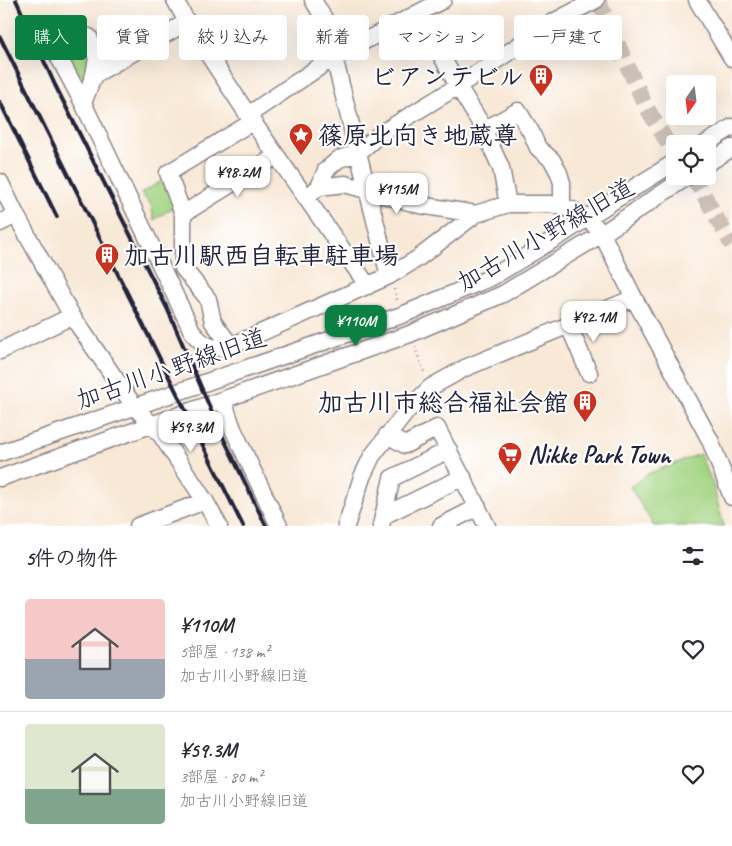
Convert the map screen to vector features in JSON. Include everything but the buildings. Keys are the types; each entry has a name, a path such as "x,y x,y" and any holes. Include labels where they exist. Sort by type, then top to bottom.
{"street":[{"path":"175,0 183,15"},
{"path":"312,0 321,15"},
{"path":"306,198 319,187 326,170 339,158 358,153 380,134 458,86 555,21 596,0"},
{"path":"697,0 732,58"},
{"path":"369,38 429,5 458,86 484,130 501,168 508,204"},
{"path":"94,75 179,27"},
{"path":"84,103 98,58 89,37 77,36 62,43 56,48 56,52 84,103 192,331 198,339 214,348 222,349 231,346 389,276 417,259 476,214 508,204 551,204 588,218 602,234 710,440 732,497"},
{"path":"212,60 276,156 368,286"},
{"path":"231,346 213,322 208,299 184,268 183,214 168,173 250,118 330,60"},
{"path":"335,60 389,276"},
{"path":"484,130 518,111 538,148 552,160 559,173 562,183 562,207"},
{"path":"716,137 732,126"},
{"path":"716,158 732,148"},
{"path":"183,214 276,156"},
{"name":"加古川小野線旧道","path":"0,454 134,406 402,315 492,277 666,168"},
{"path":"0,182 16,215 72,316 134,406 161,435 205,501 219,526"},
{"path":"319,187 344,184 420,205 476,214"},
{"name":"加古川小野線旧道","path":"0,478 407,336 503,294 602,234 675,185"},
{"path":"0,223 16,215"},
{"path":"346,526 362,477 372,456 407,411 430,387 465,368 634,298"},
{"path":"0,351 72,316"},
{"path":"570,326 589,373"},
{"path":"223,400 232,429 278,526"},
{"path":"387,435 405,445 437,428 463,477 472,516 487,526"},
{"path":"382,521 392,478 449,450"},
{"path":"382,521 463,477"},
{"path":"138,526 205,501"},
{"path":"445,525 472,516"}],"path":[{"path":"415,347 427,382"}],"green space":[{"path":"87,50 89,58 86,75 81,86 65,60 87,60"},
{"path":"167,178 177,205 154,220 151,205 141,193"},
{"path":"700,454 712,482 724,526 654,526 630,487 647,474"}],"tunnel":[{"path":"598,0 645,105 666,140"},
{"path":"697,185 732,245"}],"railway":[{"path":"16,0 55,85 167,308 220,431 266,526"},
{"path":"0,37 243,526"},
{"path":"0,102 57,217"}],"place":[{"name":"ビアンテビル","path":"541,97"},
{"name":"篠原北向き地蔵尊","path":"301,156"},
{"name":"加古川駅西自転車駐車場","path":"107,276"},
{"name":"加古川市総合福祉会館","path":"585,423"},
{"name":"Nikke Park Town","path":"510,475"}]}
